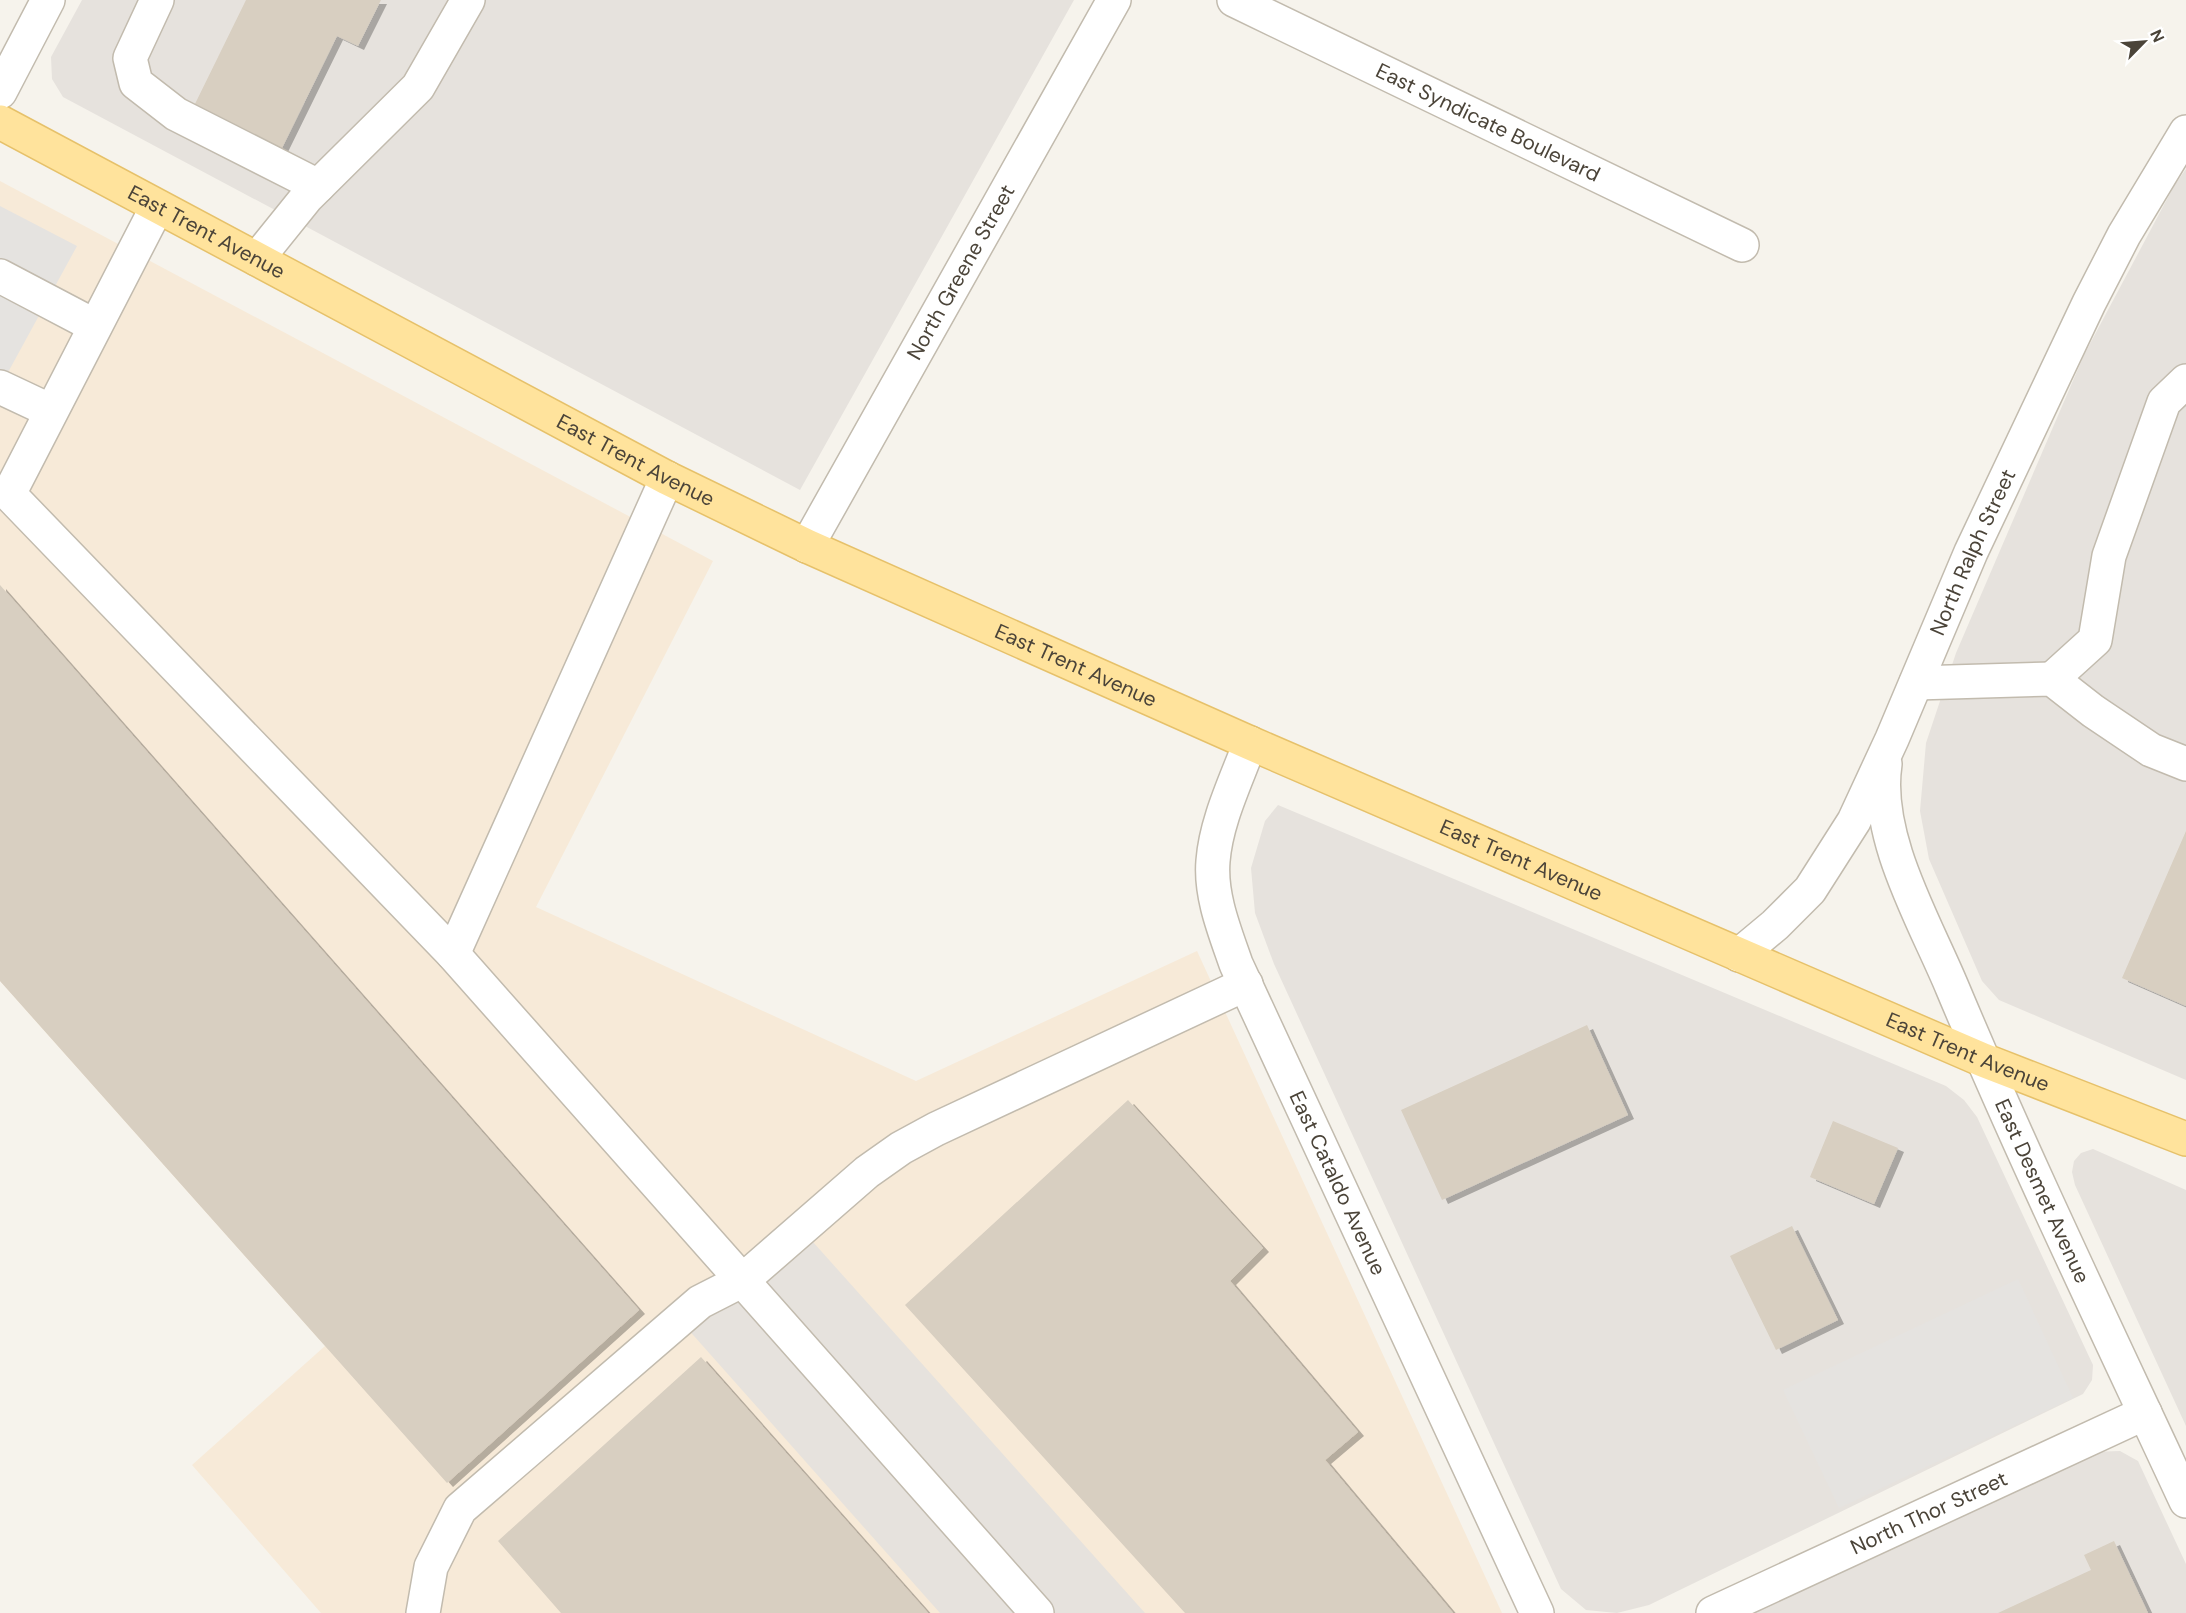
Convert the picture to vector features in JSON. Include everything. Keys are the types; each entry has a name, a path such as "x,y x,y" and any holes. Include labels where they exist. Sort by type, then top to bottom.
{"main road":[{"name":"East Trent Avenue","path":"0,122 667,478 807,546 1251,743 1983,1060 2186,1139"}],"street":[{"path":"0,92 48,0"},
{"path":"157,0 130,58 136,83 176,114 318,186"},
{"path":"257,259 318,186 418,87 468,0"},
{"name":"North Greene Street","path":"807,546 1114,0"},
{"name":"East Syndicate Boulevard","path":"1234,0 1742,245"},
{"name":"North Ralph Street","path":"1739,955 1776,925 1810,890 1854,821 1892,739 1971,552 2089,303 2124,235 2186,132"},
{"path":"157,207 51,411 4,492 453,954 1037,1613"},
{"path":"0,276 95,326"},
{"path":"2052,679 2095,640 2109,556 2164,402 2186,381"},
{"path":"0,387 51,411"},
{"path":"453,954 667,478"},
{"path":"1916,683 2052,679 2093,711 2151,750 2186,764"},
{"name":"East Desmet Avenue","path":"1892,739 1883,782 1886,819 1893,844 1983,1060 2186,1501"},
{"name":"East Cataldo Avenue","path":"1251,743 1223,817 1212,863 1222,925 1246,984 1537,1613"},
{"path":"423,1613 431,1567 460,1509 700,1302 743,1280 846,1191 901,1148 1246,984"},
{"name":"North Thor Street","path":"1713,1613 2145,1413"}],"shaded area":[{"path":"82,0 1074,0 800,490 63,97 52,79 51,57"},
{"path":"2186,169 2186,1080 1999,1000 1982,981 1929,859 1920,811 1926,743 1956,653 2084,355 2174,186"},
{"path":"0,181 713,561 536,907 916,1081 1197,951 1502,1613 321,1613 192,1465 325,1346 0,981"},
{"path":"0,206 77,246 0,387"},
{"path":"1278,805 1946,1086 1964,1100 1977,1117 2093,1365 2092,1380 2083,1394 1649,1605 1617,1613 1586,1610 1561,1589 1274,964 1255,913 1251,868 1265,821"},
{"path":"2093,1149 2186,1190 2186,1426 2075,1185 2072,1172 2074,1161 2081,1153"},
{"path":"813,1242 1145,1613 940,1613 686,1327 746,1273"},
{"path":"2018,1279 2073,1398 1839,1508 1783,1390"},
{"path":"2120,1451 2138,1461 2186,1564 2186,1613 1743,1613 2091,1452"}],"building":[{"path":"246,0 381,0 358,46 337,36 280,152 193,108"},
{"path":"0,585 639,1310 447,1483 0,981"},
{"path":"2186,831 2186,1006 2122,978"},
{"path":"1587,1025 1628,1115 1442,1200 1401,1110"},
{"path":"1128,1100 1263,1248 1230,1281 1358,1432 1325,1460 1453,1613 1185,1613 905,1305"},
{"path":"1833,1121 1898,1148 1874,1204 1810,1177"},
{"path":"1792,1226 1838,1320 1776,1350 1730,1256"},
{"path":"701,1357 928,1613 561,1613 498,1541"},
{"path":"2114,1541 2148,1613 1998,1613 2091,1570 2084,1555"}]}
